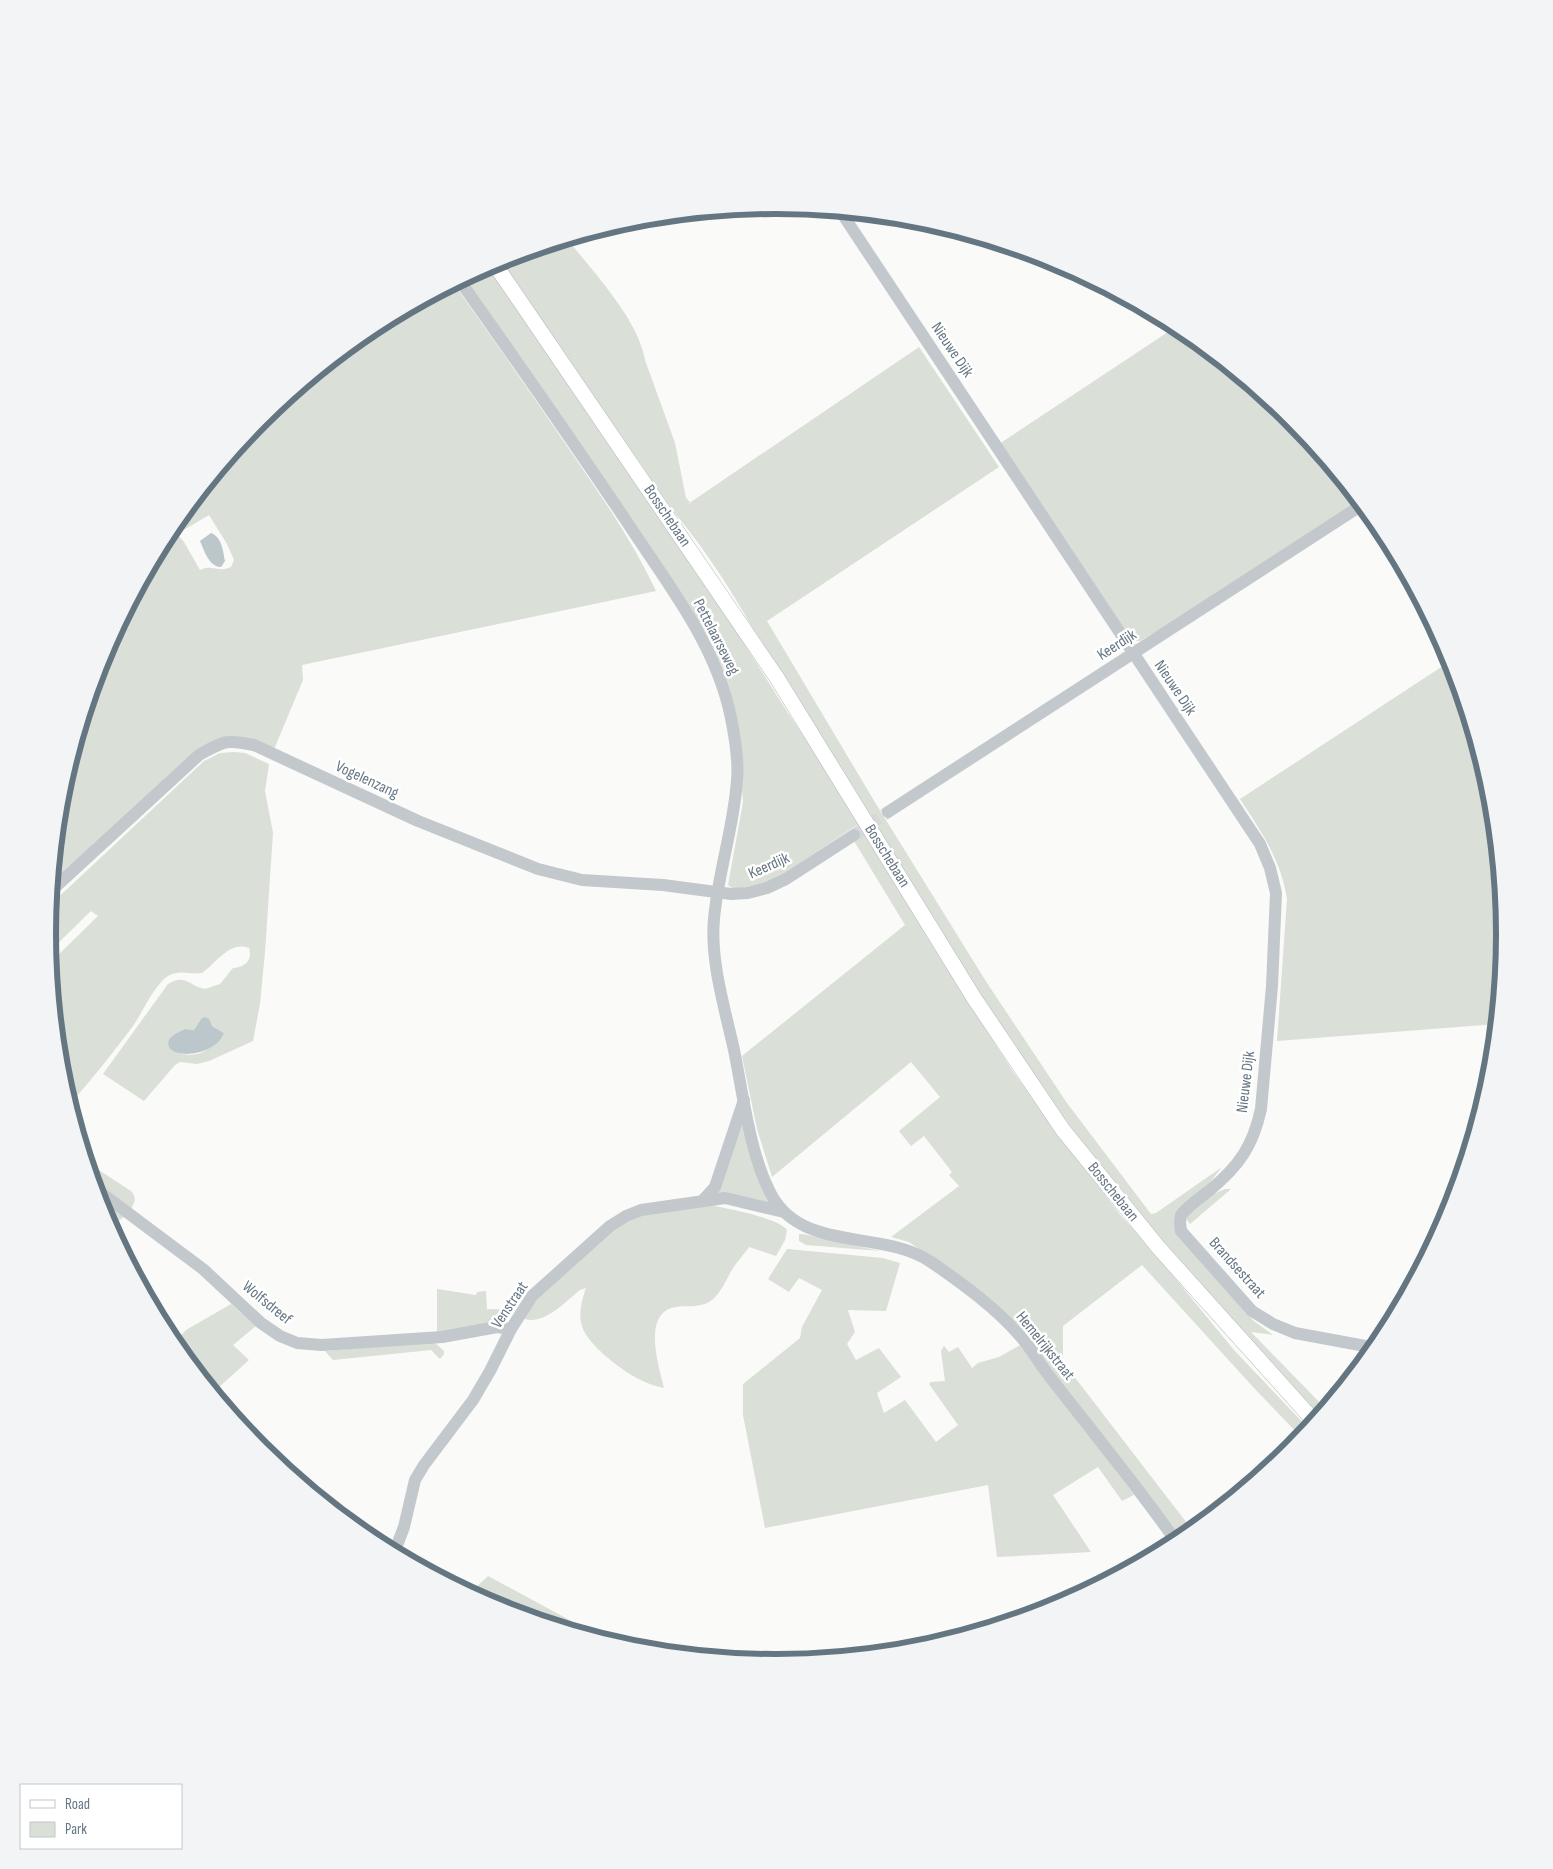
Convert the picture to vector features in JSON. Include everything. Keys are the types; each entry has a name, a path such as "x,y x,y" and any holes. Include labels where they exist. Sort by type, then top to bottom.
{"main road":[{"name":"Bosschebaan","path":"499,270 777,678 974,998 1063,1130 1158,1247 1310,1418"}],"street":[{"name":"Nieuwe Dijk","path":"845,218 1260,844 1270,868 1276,893 1272,986 1261,1109 1257,1128 1249,1148 1237,1165 1181,1215"},
{"name":"Pettelaarseweg","path":"464,286 556,417 678,600 713,661 725,691 736,746 738,776 735,803 718,892 713,933 714,952 752,1140 773,1199 784,1212"},
{"name":"Keerdijk","path":"888,812 1357,508"},
{"name":"Vogelenzang","path":"58,884 199,755 219,744 233,741 254,745 418,822 538,870 582,880 663,885 718,892"},
{"name":"Keerdijk","path":"718,892 731,894 748,893 767,888 786,879 854,835"},
{"name":"Pettelaarseweg","path":"703,1200 715,1187 744,1100"},
{"name":"Wolfsdreef","path":"106,1196 203,1269 261,1323 280,1336 297,1343 341,1344 442,1337 492,1328 511,1329"},
{"name":"Venstraat","path":"396,1546 404,1527 415,1480 424,1464 473,1400 511,1329 532,1296 610,1226 626,1216 641,1210 725,1198 784,1212"},
{"name":"Hemelrijkstraat","path":"784,1212 791,1219 811,1229 889,1245 922,1256 1001,1316 1023,1339 1172,1536"},
{"name":"Brandsestraat","path":"1181,1215 1181,1231 1252,1311 1273,1324 1295,1333 1367,1346"}],"green space":[{"path":"572,244 614,297 641,344 675,443 686,498 690,502 919,347 999,467 767,621 876,804 987,983 1067,1103 1151,1214 1156,1213 1222,1167 1207,1186 1177,1215 1239,1305 1254,1321 1273,1335 1251,1332 1322,1405 1312,1416 1118,1195 1024,1065 771,662 726,584 701,547 673,511 505,267"},
{"path":"495,272 703,579 788,713 853,807 956,983 1014,1073 1121,1216 1148,1245 1233,1349 1304,1424 1297,1432 1142,1265 1063,1326 1063,1362 1188,1525 1176,1534 1032,1344 1032,1340 939,1263 909,1242 891,1237 959,1186 949,1175 952,1172 924,1136 911,1146 899,1131 940,1097 911,1062 772,1177 757,1129 742,1056 905,925 854,841 863,834 857,825 782,875 765,883 735,890 728,885 743,802 739,744 714,660 467,285"},
{"path":"458,289 605,503 627,537 656,591 302,665 303,680 272,754 219,742 59,878 62,840 70,794 94,703 111,659 153,574 178,535 200,570 204,568 227,569 231,567 234,560 227,544 209,515 179,533 205,496 235,460 267,425 302,393 338,363 376,336 416,311"},
{"path":"1169,331 1215,363 1286,425 1318,460 1354,504 1176,620 1140,641 1131,641 999,444"},
{"path":"1444,665 1459,703 1472,748 1491,840 1497,935 1491,1024 1277,1041 1287,899 1280,871 1269,846 1240,799"},
{"path":"235,752 245,753 269,764 265,791 273,833 260,1004 253,1041 209,1061 197,1064 180,1062 175,1065 144,1101 103,1074 168,984 183,980 205,989 220,984 233,968 244,965 249,960 249,948 235,947 223,954 202,973 177,973 163,980 153,992 137,1020 75,1098 62,1029 57,956 98,916 91,911 56,945 58,898 204,761 220,753","holes":["201,1019 224,1033 214,1044 199,1054 186,1055 178,1053 175,1035 180,1034 185,1029 194,1030"]},
{"path":"740,1117 772,1203 712,1195"},
{"path":"94,1167 131,1191 135,1200 131,1209 104,1192"},
{"path":"1225,1189 1231,1189 1190,1224 1185,1217 1204,1198"},
{"path":"109,1205 125,1216 117,1222"},
{"path":"707,1205 773,1221 787,1230 785,1240 776,1256 749,1247 733,1268 720,1291 709,1302 700,1305 671,1308 662,1313 657,1322 655,1344 664,1388 645,1382 628,1373 604,1355 590,1340 585,1333 580,1317 586,1288 580,1290 560,1307 544,1317 528,1320 520,1317 533,1299 629,1217"},
{"path":"799,1234 880,1251 806,1245 799,1241"},
{"path":"787,1249 883,1258 900,1263 886,1311 848,1310 855,1332 847,1344 856,1360 879,1348 901,1377 877,1393 884,1413 905,1400 936,1442 958,1425 929,1384 931,1382 945,1381 941,1351 944,1346 949,1352 958,1347 972,1368 978,1363 999,1357 1022,1344 1134,1495 1122,1501 1098,1467 1053,1495 1091,1552 997,1557 988,1485 765,1528 743,1415 743,1384 800,1338 802,1327 822,1290 799,1278 789,1292 768,1279"},
{"path":"437,1289 476,1295 477,1292 486,1291 487,1309 515,1310 508,1317 490,1325 468,1330 437,1333"},
{"path":"231,1304 256,1326 233,1345 249,1360 218,1388 179,1337 186,1330"},
{"path":"433,1341 444,1351 440,1359 431,1350 333,1360 325,1351"},
{"path":"488,1576 586,1629 545,1617 475,1588"}],"shaded area":[{"path":"211,533 218,538 223,549 225,561 221,567 210,561 200,541"},
{"path":"205,1017 209,1019 212,1026 224,1033 218,1042 210,1048 190,1054 173,1051 169,1047 171,1037 185,1029 194,1030 201,1019"}],"tunnel":[{"path":"854,835 888,812"}]}
